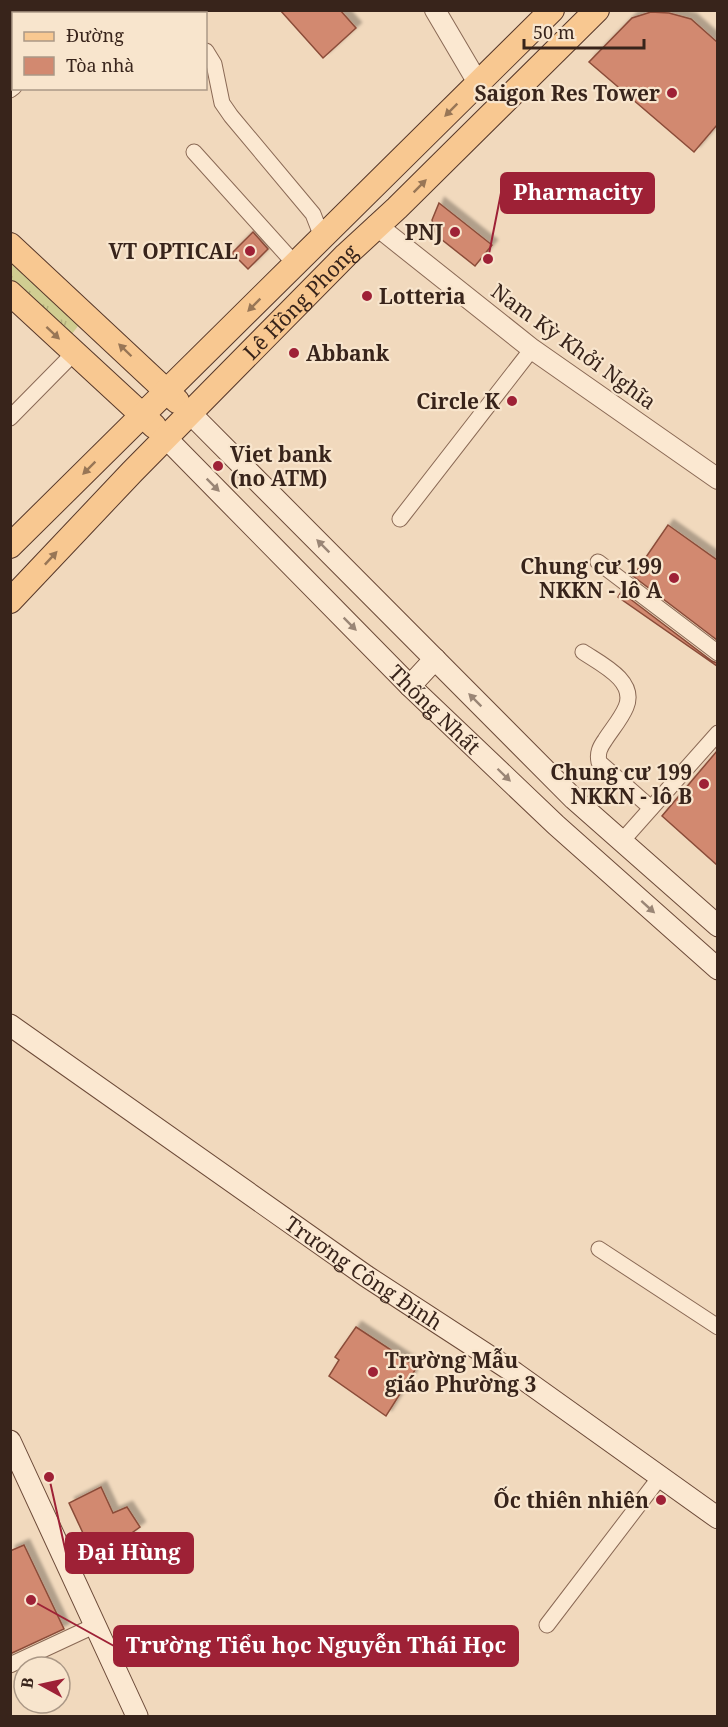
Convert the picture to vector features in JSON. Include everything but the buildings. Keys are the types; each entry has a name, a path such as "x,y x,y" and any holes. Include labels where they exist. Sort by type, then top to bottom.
{"main road":[{"name":"Lê Hồng Phong","path":"10,546 552,10"},
{"name":"Lê Hồng Phong","path":"10,601 190,413 346,255 397,208 597,10"},
{"path":"353,207 376,225"},
{"path":"322,237 346,255"},
{"path":"10,245 190,413"},
{"path":"10,293 166,438"},
{"name":"Thống Nhất","path":"190,413 574,799 717,926"},
{"name":"Thống Nhất","path":"166,438 410,686 556,825 717,969"},
{"path":"410,686 435,658"},
{"name":"Trương Công Định","path":"10,1026 366,1276 515,1373 717,1518"},
{"path":"10,1441 137,1716"}],"street":[{"path":"435,10 478,83"},
{"path":"207,53 214,64 222,103 312,214 322,237"},
{"path":"194,152 295,264"},
{"name":"Nam Kỳ Khởi Nghĩa","path":"376,225 532,349 717,479"},
{"path":"400,519 532,349"},
{"path":"10,418 75,352"},
{"path":"598,562 717,653"},
{"path":"583,652 618,676 625,686 628,698 622,714 599,749 599,762 651,808"},
{"path":"622,841 717,733"},
{"path":"599,1249 717,1327"},
{"path":"547,1625 660,1477"},
{"path":"10,1665 96,1625"}],"green space":[{"path":"10,262 76,322 78,326 72,334 11,279"}],"place":[{"name":"Saigon Res Tower","path":"672,93"},
{"name":"PNJ","path":"455,232"},
{"name":"VT OPTICAL","path":"250,251"},
{"name":"Pharmacity","path":"488,259"},
{"name":"Lotteria","path":"367,296"},
{"name":"Abbank","path":"294,353"},
{"name":"Circle K","path":"512,401"},
{"name":"Viet bank (no ATM)","path":"218,466"},
{"name":"Chung cư 199 NKKN - lô A","path":"674,578"},
{"name":"Chung cư 199 NKKN - lô B","path":"704,784"},
{"name":"Trường Mẫu giáo Phường 3","path":"373,1372"},
{"name":"Đại Hùng","path":"49,1477"},
{"name":"Ốc thiên nhiên","path":"661,1500"},
{"name":"Trường Tiểu học Nguyễn Thái Học","path":"31,1600"}]}
